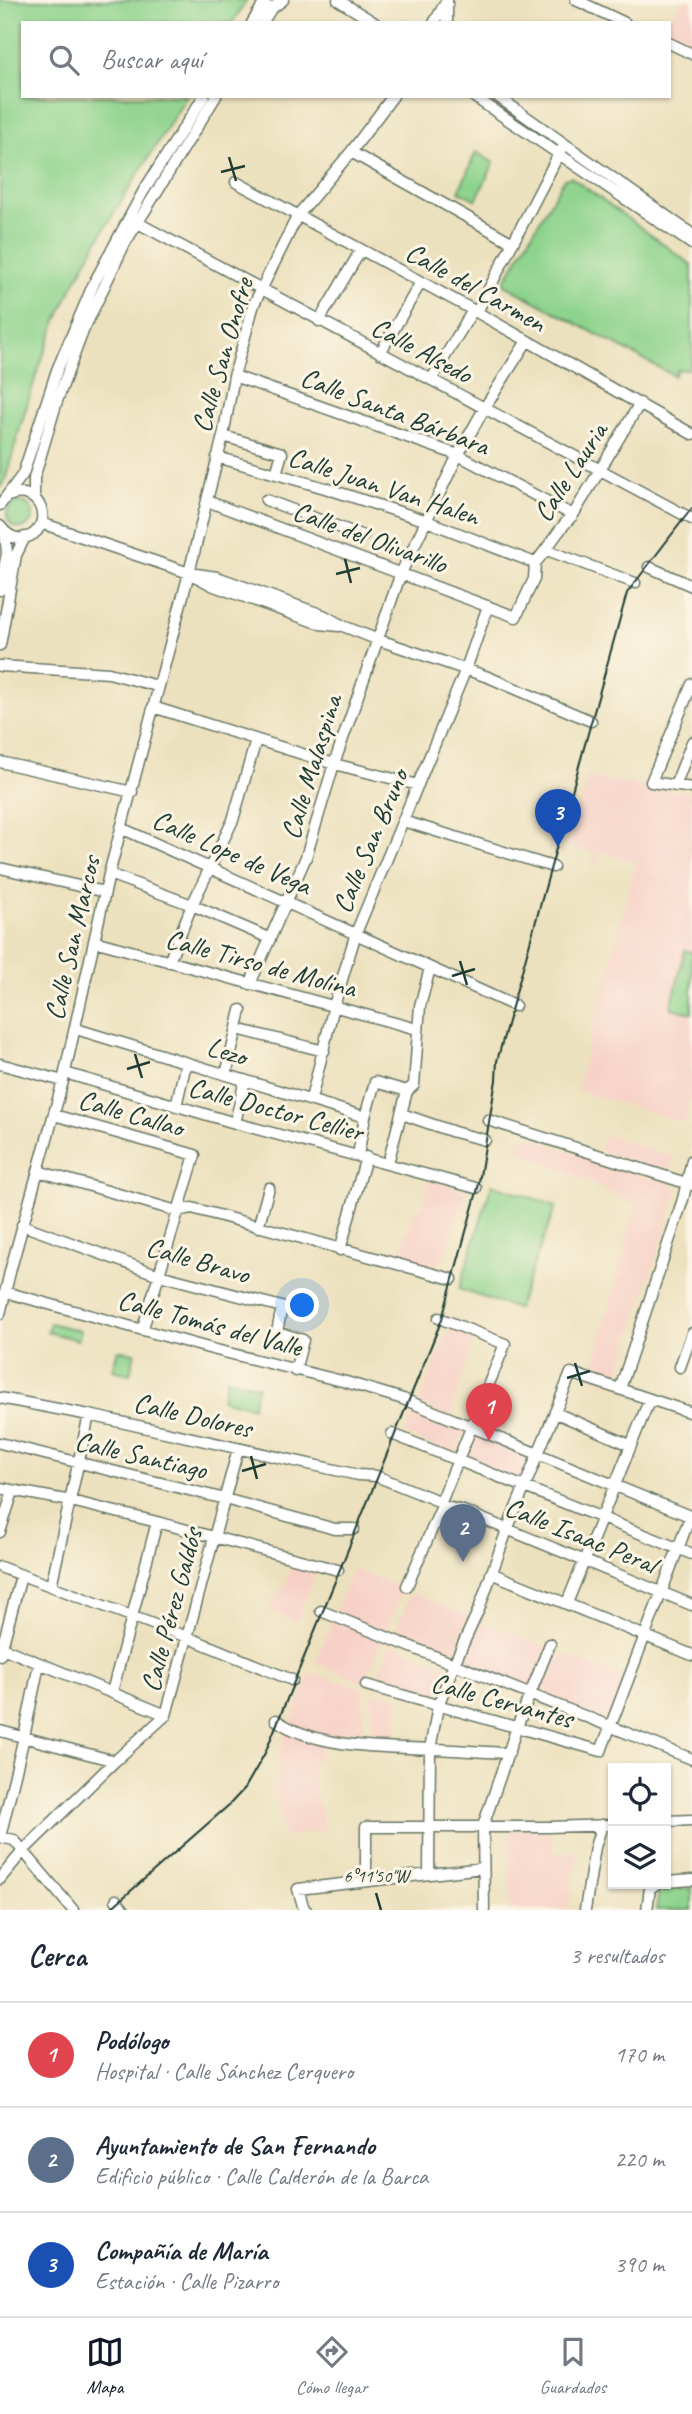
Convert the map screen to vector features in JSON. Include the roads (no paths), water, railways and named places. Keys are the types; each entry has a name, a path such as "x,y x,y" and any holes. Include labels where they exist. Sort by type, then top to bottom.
{"street":[{"path":"253,21 266,0"},
{"path":"263,21 271,9 283,0"},
{"path":"338,0 372,21"},
{"path":"435,21 447,0"},
{"path":"447,0 447,21"},
{"path":"576,0 621,21"},
{"path":"671,44 692,54"},
{"path":"0,505 23,474 57,370 94,283 144,191 203,98"},
{"path":"34,498 34,478 66,374 83,331 119,256 215,98"},
{"name":"Calle San Onofre","path":"189,573 223,436 234,376 260,288 298,215 351,152 390,98"},
{"path":"475,98 692,244"},
{"path":"500,98 692,234"},
{"path":"431,380 475,311 564,144"},
{"path":"351,152 513,243"},
{"name":"Calle del Carmen","path":"236,182 475,311 692,434"},
{"name":"Calle Alsedo","path":"138,223 689,517"},
{"path":"319,321 361,250"},
{"path":"380,353 421,282"},
{"name":"Calle Malaspina","path":"250,984 306,857 334,764 401,573 424,520 458,455 527,341"},
{"name":"Calle Santa Bárbara","path":"234,376 458,455 573,515"},
{"name":"Calle Lauria","path":"535,563 573,515 640,403"},
{"path":"223,436 282,453 276,474"},
{"name":"Calle Juan Van Halen","path":"217,457 424,520 535,563"},
{"path":"2,530 11,537 25,537 38,529 41,523 42,509 34,498 22,493 8,496"},
{"path":"266,500 363,536"},
{"name":"Calle del Olivarillo","path":"207,501 516,617 534,579 535,563"},
{"path":"290,532 298,512"},
{"path":"41,523 189,573 217,577 323,615 343,626 466,669 591,721"},
{"path":"0,590 7,553 2,530"},
{"path":"0,645 16,555 25,537"},
{"path":"547,550 635,583"},
{"path":"649,567 692,586"},
{"name":"Calle San Marcos","path":"0,1314 5,1292 5,1266 22,1225 54,1115 76,1029 109,874 189,573"},
{"name":"Calle San Bruno","path":"311,1099 334,1006 356,933 466,669 488,606"},
{"path":"0,666 109,673 157,686"},
{"path":"691,689 651,782 692,788"},
{"path":"153,707 334,764 418,785"},
{"path":"169,962 192,905 233,820 256,740"},
{"path":"675,786 690,754 692,742"},
{"path":"0,762 132,792"},
{"path":"403,821 553,867"},
{"name":"Calle Lope de Vega","path":"121,828 514,1006"},
{"path":"0,869 105,892"},
{"path":"109,874 269,937"},
{"name":"Calle Tirso de Molina","path":"94,941 417,1029"},
{"path":"387,1163 407,1091 414,1085 420,1006 430,968"},
{"path":"226,1075 241,1010"},
{"name":"Lezo","path":"76,1029 365,1116"},
{"path":"237,1030 324,1051"},
{"path":"176,1106 186,1063"},
{"name":"Calle Doctor Cellier","path":"0,1064 64,1077 176,1106 477,1188"},
{"path":"235,1123 245,1080"},
{"path":"340,1250 362,1156 365,1116 374,1082 407,1091"},
{"path":"402,1114 485,1140"},
{"name":"Calle Callao","path":"54,1115 195,1155 177,1211"},
{"path":"488,1120 689,1184"},
{"path":"620,1389 689,1184 692,1160"},
{"path":"38,1171 177,1211 192,1208 452,1279"},
{"path":"258,1227 269,1188"},
{"path":"143,1328 177,1211"},
{"name":"Calle Bravo","path":"22,1225 159,1275 282,1307 277,1332 303,1340 295,1370"},
{"name":"Calle Tomás del Valle","path":"5,1292 403,1399 691,1517"},
{"path":"407,1586 505,1344 439,1318"},
{"path":"680,1367 692,1333"},
{"path":"429,1874 430,1749 438,1706 474,1615 479,1609 507,1530 570,1373 692,1413"},
{"name":"Calle Dolores","path":"0,1398 358,1475 376,1476"},
{"path":"567,1603 649,1401"},
{"path":"556,1413 630,1445"},
{"path":"51,1586 89,1415"},
{"path":"392,1434 692,1554"},
{"name":"Calle Santiago","path":"0,1444 335,1528 354,1529"},
{"name":"Calle Pérez Galdós","path":"0,1879 23,1851 166,1715 238,1449"},
{"name":"Calle Isaac Peral","path":"376,1476 692,1605"},
{"path":"0,1488 71,1501 216,1536 338,1570"},
{"path":"0,1532 13,1492"},
{"path":"610,1726 691,1517"},
{"path":"112,1692 157,1522"},
{"path":"0,1567 187,1637 292,1680"},
{"path":"491,1573 692,1654"},
{"path":"21,1576 1,1650 166,1715"},
{"path":"321,1611 692,1759"},
{"path":"484,1910 483,1826 517,1727 550,1644"},
{"path":"39,1664 0,1837 14,1840 73,1910"},
{"name":"Calle Cervantes","path":"366,1685 601,1751 610,1726"},
{"path":"276,1720 285,1726 319,1737 367,1748 509,1753"},
{"path":"0,1731 115,1761"},
{"path":"671,1821 692,1820"},
{"path":"366,1881 366,1827 608,1825"},
{"path":"585,1910 594,1847 608,1825"},
{"path":"305,1910 298,1889 483,1867"},
{"path":"671,1882 692,1880"},
{"path":"647,1910 650,1889"},
{"path":"116,1900 124,1910"}],"tram line":[{"path":"109,1910 229,1805 245,1788 265,1753 442,1319 478,1188 497,1061 627,593 692,508"}],"place":[{"name":"Compañía de María","path":"558,847"},
{"name":"Podólogo","path":"489,1441"},
{"name":"Ayuntamiento de San Fernando","path":"463,1562"}]}
